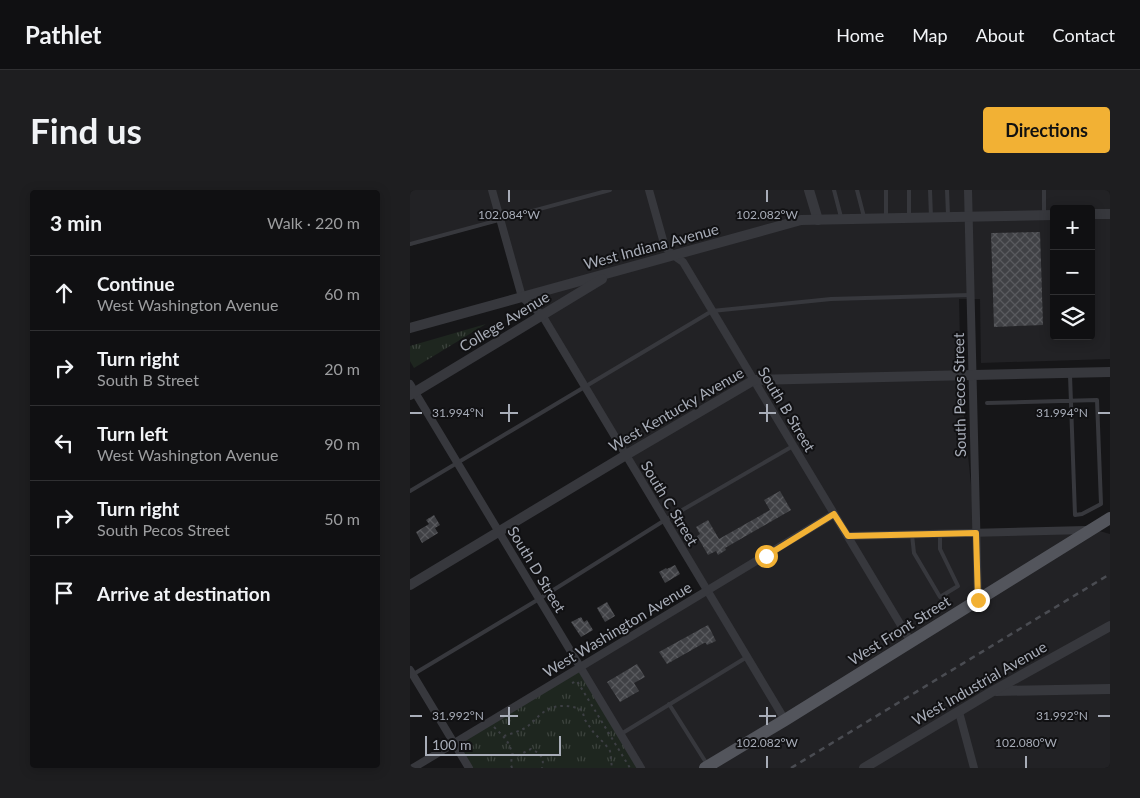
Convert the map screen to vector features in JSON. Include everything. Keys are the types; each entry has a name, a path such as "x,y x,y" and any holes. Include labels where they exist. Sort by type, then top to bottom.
{"main road":[{"name":"West Front Street","path":"707,767 1110,518"}],"street":[{"path":"492,190 522,297"},
{"name":"South B Street","path":"649,190 665,247 683,262 911,642"},
{"path":"809,190 818,220"},
{"name":"South Pecos Street","path":"968,190 978,600"},
{"path":"1095,214 1110,214"},
{"name":"West Indiana Avenue","path":"410,328 801,220 1049,215"},
{"name":"College Avenue","path":"412,391 614,272"},
{"name":"South C Street","path":"522,297 542,315 785,720"},
{"name":"West Kentucky Avenue","path":"410,585 754,380 1110,372"},
{"name":"South D Street","path":"412,391 457,462 641,768"},
{"name":"West Washington Avenue","path":"413,768 834,514"},
{"path":"848,536 1090,530"},
{"name":"West Industrial Avenue","path":"864,768 993,691 1110,626"},
{"path":"411,674 469,768"},
{"path":"993,691 1110,688"},
{"path":"959,712 974,768"}],"lane":[{"path":"410,244 610,190"},
{"path":"834,190 841,219"},
{"path":"857,190 864,218"},
{"path":"886,190 886,218"},
{"path":"909,190 909,217"},
{"path":"930,190 931,217"},
{"path":"947,190 948,217"},
{"path":"1044,190 1049,215"},
{"path":"410,491 712,310 831,299 970,295"},
{"path":"987,402 1071,401 1097,400 1101,504 1082,514 1074,514 1071,401 1070,373"},
{"path":"411,674 539,599 665,520 793,446"},
{"path":"912,534 914,554 940,597 958,586 940,549 940,534"},
{"path":"621,734 747,657"},
{"path":"669,704 707,767"}],"path":[{"path":"571,683 577,681 630,768"},
{"path":"504,736 523,729 552,707 573,706 582,710 585,720 610,751 612,768"},
{"path":"490,721 495,729 504,736 511,748 512,768"},
{"path":"512,754 517,756 531,749 543,758 542,768"}],"shaded area":[{"path":"410,190 1110,190 1110,359 981,363 980,299 959,299 961,387 976,533 1096,530 1110,534 1110,768 641,768 581,667 707,590 529,295 522,296 501,221 410,246"}],"green space":[{"path":"486,324 414,368 410,361 410,346"},
{"path":"580,667 641,768 469,768 454,743"}],"building":[{"path":"1040,232 1043,325 994,327 991,233"},
{"path":"780,491 791,510 725,548 726,550 718,555 716,551 708,555 697,536 700,534 696,527 708,520 719,539 770,510 764,500"},
{"path":"434,515 440,525 435,528 438,533 422,543 416,532 429,524 426,520"},
{"path":"675,565 680,574 665,583 659,572"},
{"path":"607,602 615,616 605,622 597,608"},
{"path":"581,617 584,622 587,620 593,630 581,637 571,622"},
{"path":"708,625 716,641 707,645 704,643 667,664 659,652"},
{"path":"637,664 645,677 634,683 639,691 620,702 607,682"}],"railway":[{"path":"791,768 1110,574"}],"route":[{"path":"766,556 834,514 848,536 976,533 978,600"}]}
